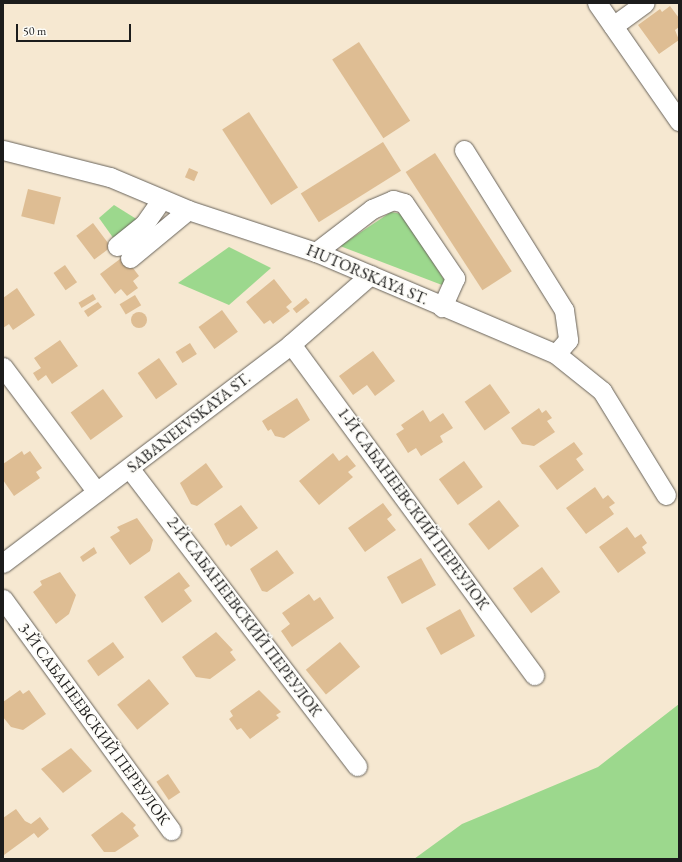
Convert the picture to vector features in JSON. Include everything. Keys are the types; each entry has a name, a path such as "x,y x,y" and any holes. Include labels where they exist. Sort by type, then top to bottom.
{"street":[{"path":"597,3 679,121"},
{"path":"613,26 645,3"},
{"name":"HUTORSKAYA ST.","path":"3,150 110,177 188,210 316,252 442,307 556,354 602,391 666,495"},
{"path":"464,150 564,310 568,340 556,354"},
{"path":"162,199 123,252 188,210"},
{"path":"316,252 372,209 393,200 404,203 454,278 442,307"},
{"name":"SABANEEVSKAYA ST.","path":"3,563 130,469 291,344 370,275"},
{"name":"1-Й САБАНЕЕВСКИЙ ПЕРЕУЛОК","path":"291,344 534,675"},
{"path":"3,367 97,492"},
{"name":"2-Й САБАНЕЕВСКИЙ ПЕРЕУЛОК","path":"130,469 357,766"},
{"name":"3-Й САБАНЕЕВСКИЙ ПЕРЕУЛОК","path":"3,599 171,830"}],"green space":[{"path":"114,205 138,220 114,239 99,218"},
{"path":"391,212 402,214 445,281 442,285 340,246"},
{"path":"229,247 271,268 229,305 178,283"},
{"path":"679,704 679,859 414,859 462,824 598,767"}],"building":[{"path":"670,6 679,18 679,27 675,30 679,40 659,54 638,25 660,9 662,12"},
{"path":"359,42 410,121 383,138 332,59"},
{"path":"249,112 298,187 271,205 222,129"},
{"path":"383,142 401,171 319,222 301,193"},
{"path":"435,153 512,271 482,290 406,172"},
{"path":"189,168 198,172 194,181 185,177"},
{"path":"28,189 61,197 54,224 21,216"},
{"path":"93,223 111,247 94,260 76,236"},
{"path":"124,256 139,276 133,281 138,288 127,296 121,289 115,294 100,274"},
{"path":"65,265 77,282 66,290 54,273"},
{"path":"274,279 292,302 286,307 290,311 273,324 270,320 264,324 246,302"},
{"path":"17,288 35,315 13,330 9,324 3,328 3,298"},
{"path":"93,294 96,299 82,308 78,303"},
{"path":"135,295 141,305 126,315 120,304"},
{"path":"306,298 310,303 297,313 293,309"},
{"path":"98,302 102,307 88,317 84,311"},
{"path":"222,310 238,332 214,349 199,327"},
{"path":"139,312 146,317 147,320 142,327 139,328 132,323 131,320 136,313"},
{"path":"60,340 78,366 52,384 46,375 38,381 33,373 41,368 34,358"},
{"path":"190,343 197,354 182,363 176,352"},
{"path":"373,351 395,381 375,396 367,385 353,395 339,376"},
{"path":"159,358 177,384 156,399 138,373"},
{"path":"490,384 510,413 485,430 465,402"},
{"path":"103,389 123,417 91,440 71,413"},
{"path":"297,398 310,420 284,438 275,436 271,429 268,431 262,421"},
{"path":"539,408 542,413 546,410 552,418 547,421 555,432 534,446 522,444 511,428"},
{"path":"423,410 430,422 443,413 453,428 440,436 443,442 421,456 416,448 408,453 396,434 404,429 401,425"},
{"path":"574,442 583,454 576,459 584,470 557,490 539,466"},
{"path":"22,451 24,455 30,451 42,468 36,472 40,478 14,496 3,480 3,464"},
{"path":"333,453 339,461 347,455 356,466 348,472 353,477 319,505 299,481"},
{"path":"464,461 483,487 458,505 439,479"},
{"path":"206,463 223,487 197,506 191,504 180,483"},
{"path":"595,487 603,499 608,495 615,503 609,507 614,514 586,534 566,508"},
{"path":"499,500 519,526 489,550 468,524"},
{"path":"383,503 392,515 387,519 396,530 365,552 348,528"},
{"path":"241,505 258,528 231,547 228,544 226,546 214,524"},
{"path":"137,518 153,540 150,551 130,565 110,537 120,531 117,527"},
{"path":"627,527 635,538 641,534 647,543 642,547 646,553 618,573 599,547"},
{"path":"94,547 97,553 83,562 80,557"},
{"path":"277,550 294,573 267,592 262,591 250,569"},
{"path":"421,558 436,585 402,604 387,577"},
{"path":"542,567 560,592 531,613 513,588"},
{"path":"60,572 76,595 69,614 56,624 33,592 42,585 40,581"},
{"path":"179,572 190,586 184,590 192,601 162,623 144,597"},
{"path":"309,594 314,601 320,597 334,618 292,647 281,631 290,624 282,613"},
{"path":"460,609 475,636 441,655 426,628"},
{"path":"216,632 233,650 230,652 236,660 210,679 196,677 182,657"},
{"path":"113,642 124,657 98,676 87,661"},
{"path":"340,642 360,667 326,695 306,670"},
{"path":"149,679 169,704 137,730 117,705"},
{"path":"20,690 23,694 29,690 46,714 23,730 11,727 3,717 3,702"},
{"path":"259,690 281,712 276,715 279,718 250,739 241,728 237,730 229,719 233,716 230,711"},
{"path":"71,748 92,771 63,793 41,769"},
{"path":"168,774 180,792 169,800 156,782"},
{"path":"16,809 25,821 31,824 40,817 49,829 38,838 34,833 4,855 3,818"},
{"path":"122,812 136,825 133,828 139,836 115,852 104,852 91,835"}]}
